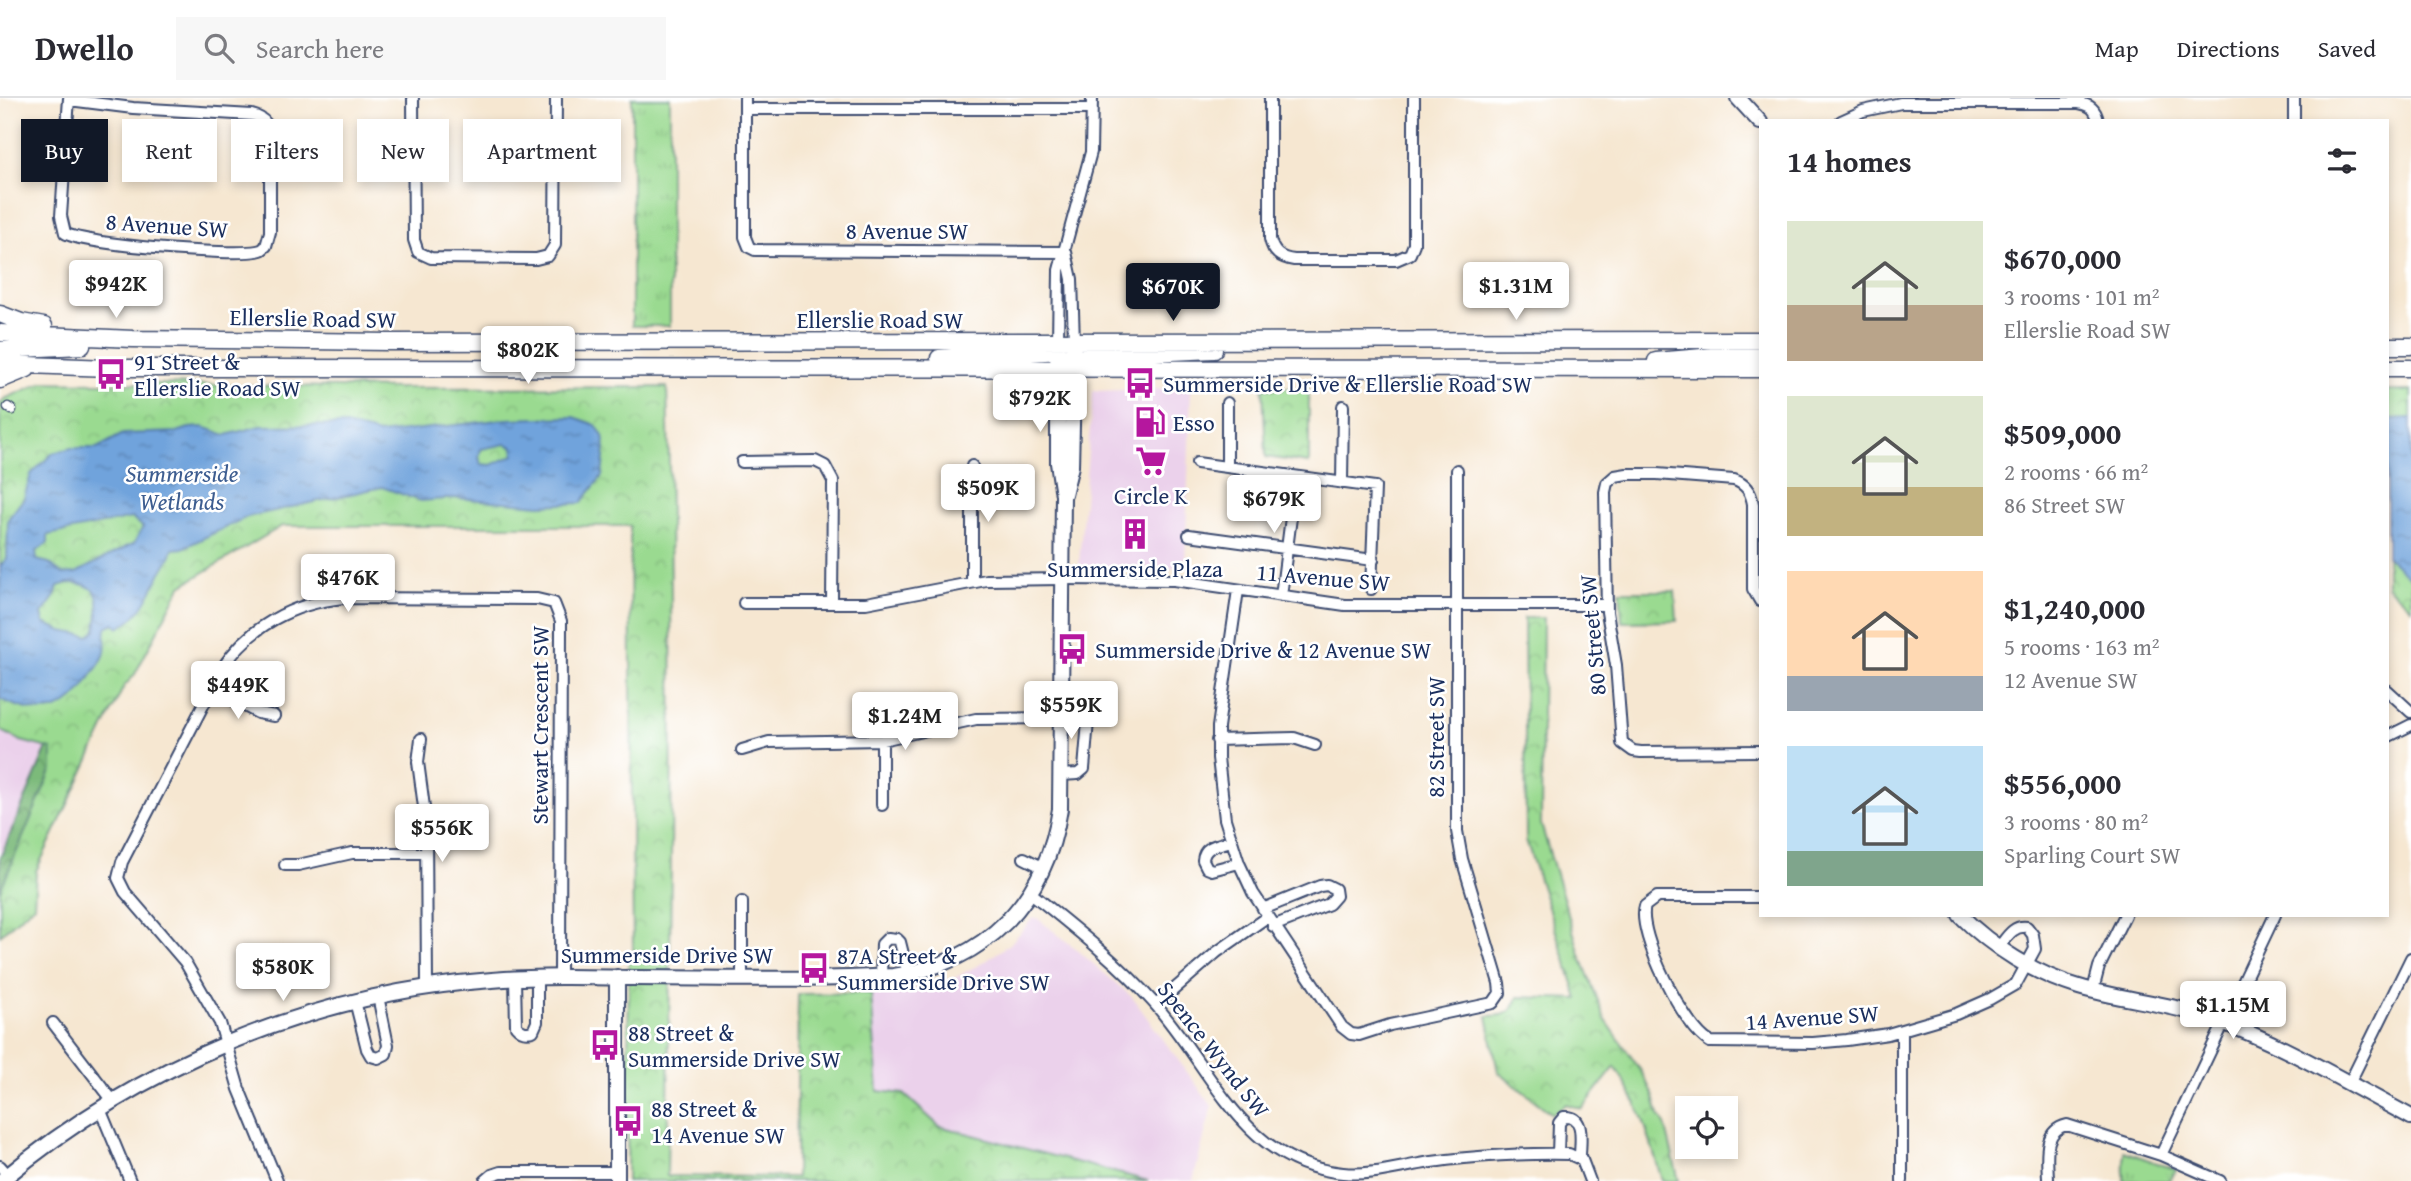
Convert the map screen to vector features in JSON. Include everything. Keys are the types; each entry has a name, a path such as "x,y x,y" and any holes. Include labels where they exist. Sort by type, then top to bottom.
{"main road":[{"path":"0,314 34,326 231,340"},
{"name":"Ellerslie Road SW","path":"0,333 231,340 1063,345 1272,341 1759,340"},
{"path":"0,350 231,340"},
{"path":"1069,366 1086,356 1203,352 1272,341"},
{"path":"856,367 1063,345"},
{"path":"2389,345 2411,346"},
{"path":"1616,370 1666,359 1759,356"},
{"path":"0,364 136,368 1069,366 1759,369"},
{"path":"0,380 9,374 41,365"},
{"path":"2389,368 2411,368"}],"street":[{"path":"413,98 414,240 418,252 431,258 536,259 552,253 556,242 556,98"},
{"path":"1270,98 1270,239 1273,251 1294,260 1396,260 1410,254 1414,238 1414,98"},
{"path":"1738,98 1759,121"},
{"path":"2294,98 2294,119"},
{"name":"8 Avenue SW","path":"69,99 146,109 251,116 265,121 270,139 270,232 266,246 253,252 182,250 85,240 65,233 61,216 69,99"},
{"path":"745,104 1092,103 1091,152 1059,270 1063,345"},
{"path":"1845,119 1863,111 1901,103 2079,103 2092,108 2097,119"},
{"name":"8 Avenue SW","path":"745,104 745,237 749,247 760,251 1066,251"},
{"name":"Summerside Drive SW","path":"3,1174 106,1105 181,1064 291,1019 355,1001 427,987 515,978 881,977 936,967 968,952 993,934 1031,892 1044,868 1058,823 1061,775 1063,495 1058,463 1069,366 1063,345"},
{"path":"1227,403 1227,467"},
{"path":"1342,483 1343,406"},
{"path":"742,461 810,461 825,466 833,481 832,603"},
{"path":"1197,463 1375,487 1371,589"},
{"path":"972,467 972,582"},
{"name":"82 Street SW","path":"1268,917 1342,1027 1351,1034 1482,1007 1493,1003 1498,997 1498,978 1462,859 1457,831 1457,470"},
{"name":"80 Street SW","path":"1759,600 1752,584 1753,504 1748,488 1734,480 1657,474 1620,475 1610,479 1605,492 1606,605 1616,665 1620,737 1625,746 1642,752 1759,751"},
{"path":"1281,596 1296,478"},
{"path":"1189,536 1373,560"},
{"name":"11 Avenue SW","path":"744,603 877,602 972,582 1003,579 1161,579 1345,605 1606,605"},
{"path":"1238,590 1217,740 1221,791 1238,863 1268,917"},
{"name":"Stewart Crescent SW","path":"226,1044 220,1023 185,962 125,892 118,878 122,862 228,660 254,632 292,609 317,601 343,598 537,598 554,603 561,621 560,977"},
{"path":"212,689 258,713 274,716"},
{"path":"2389,692 2411,712"},
{"path":"742,750 769,742 882,740 976,719 1084,714 1088,721 1084,769 1077,774 1061,775"},
{"path":"2389,736 2411,725"},
{"path":"1217,740 1294,738 1315,745"},
{"path":"421,739 418,762 425,809 427,987"},
{"path":"882,740 882,805"},
{"path":"1231,841 1208,848 1204,851 1203,860 1207,868 1212,870 1238,863"},
{"path":"285,865 352,853 426,853"},
{"path":"1024,858 1044,868"},
{"path":"1156,1005 1231,940 1268,917 1320,886 1327,884 1335,889 1336,896 1329,904 1268,917"},
{"name":"Spence Wynd SW","path":"1031,892 1113,962 1156,1005 1236,1115 1254,1134 1281,1153 1311,1167 1358,1174 1444,1160 1558,1154 1580,1157"},
{"name":"14 Avenue SW","path":"1759,897 1657,897 1644,906 1644,921 1660,971 1706,1040 1719,1044 1821,1043 1873,1037 1956,1014 2001,993 2016,984 2027,965"},
{"path":"742,902 742,977"},
{"path":"1963,917 1999,947 2027,965 2069,983 2182,1009 2224,1023 2287,1051 2411,1117"},
{"path":"2093,990 2099,967 2123,917"},
{"path":"2161,1155 2274,917"},
{"path":"1999,947 2015,928 2027,927 2033,935 2035,949 2027,965"},
{"path":"881,977 882,944 888,938 900,942 908,974"},
{"path":"2349,1084 2411,958"},
{"path":"485,1181 501,1172 617,1177 617,977"},
{"name":"Summerside Drive SW","path":"515,978 516,1026 528,1032 533,1031 537,1022 537,978"},
{"path":"355,1001 367,1049 371,1056 378,1058 386,1054 388,1045 378,996"},
{"path":"53,1023 106,1105 130,1181"},
{"path":"1902,1030 1902,1181"},
{"path":"226,1044 239,1088 277,1181"},
{"path":"1558,1154 1559,1123 1564,1117 1573,1117 1580,1127 1580,1157 1590,1181"},
{"path":"2048,1181 2048,1143 2052,1132 2067,1125 2161,1155 2220,1181"}],"shaded area":[{"path":"1191,388 1185,568 1083,568 1079,563 1093,391"},
{"path":"0,730 21,741 52,749 0,891"},
{"path":"1033,918 1037,918 1076,949 1132,997 1212,1106 1193,1181 1148,1181 939,1126 904,1094 878,1091 871,993 903,992 949,981 986,961 1011,943"}],"green space":[{"path":"632,98 670,98 670,326 632,326"},
{"path":"43,382 399,388 667,387 672,683 667,1176 796,1177 798,994 871,993 878,1091 904,1094 939,1126 1148,1181 627,1181 629,957 630,960 633,954 630,526 282,526 181,586 134,676 124,686 36,871 34,905 0,935 0,891 52,769 52,749 21,741 0,730 0,405 4,399"},
{"path":"1263,388 1309,388 1309,463 1266,457"},
{"path":"2389,391 2411,391 2411,608 2389,588"},
{"path":"1620,591 1675,591 1677,621 1622,622"},
{"path":"1524,618 1543,618 1541,824 1580,954 1605,1019 1641,1071 1654,1097 1659,1115 1665,1124 1679,1181 1662,1181 1638,1109 1615,1067 1582,1109 1566,1104 1552,1114 1498,1072 1487,1016 1507,1013 1518,997 1578,999 1526,840"},
{"path":"47,748 52,749 52,769 0,891 0,858"},
{"path":"2124,1151 2177,1170 2168,1181 2124,1181"}],"water":[{"name":"Summerside Wetlands","path":"574,417 596,425 603,436 605,448 602,476 581,503 540,505 456,498 421,501 382,487 247,517 183,548 173,549 148,598 133,618 118,628 115,623 107,626 103,659 72,700 52,710 40,711 0,699 0,566 7,558 8,519 24,498 31,474 53,453 71,448 97,448 123,434 177,432 189,428 203,427 226,435 260,426 346,425 379,434 506,419","holes":["506,444 513,447 514,455 491,465 481,464 481,449","132,518 143,527 134,543 76,573 63,574 49,563 37,560 36,552 48,543 48,535","80,584 94,591 98,603 96,630 89,636 62,631 44,623 42,614 55,596 58,586"]},
{"path":"2411,418 2411,578 2389,559 2389,419"}],"place":[{"name":"91 Street & Ellerslie Road SW","path":"111,374"},
{"name":"Summerside Drive & Ellerslie Road SW","path":"1140,383"},
{"name":"Esso","path":"1150,422"},
{"name":"Circle K","path":"1151,461"},
{"name":"Summerside Plaza","path":"1135,534"},
{"name":"Summerside Drive & 12 Avenue SW","path":"1072,649"},
{"name":"87A Street & Summerside Drive SW","path":"814,968"},
{"name":"88 Street & Summerside Drive SW","path":"605,1045"},
{"name":"88 Street & 14 Avenue SW","path":"628,1121"}]}
